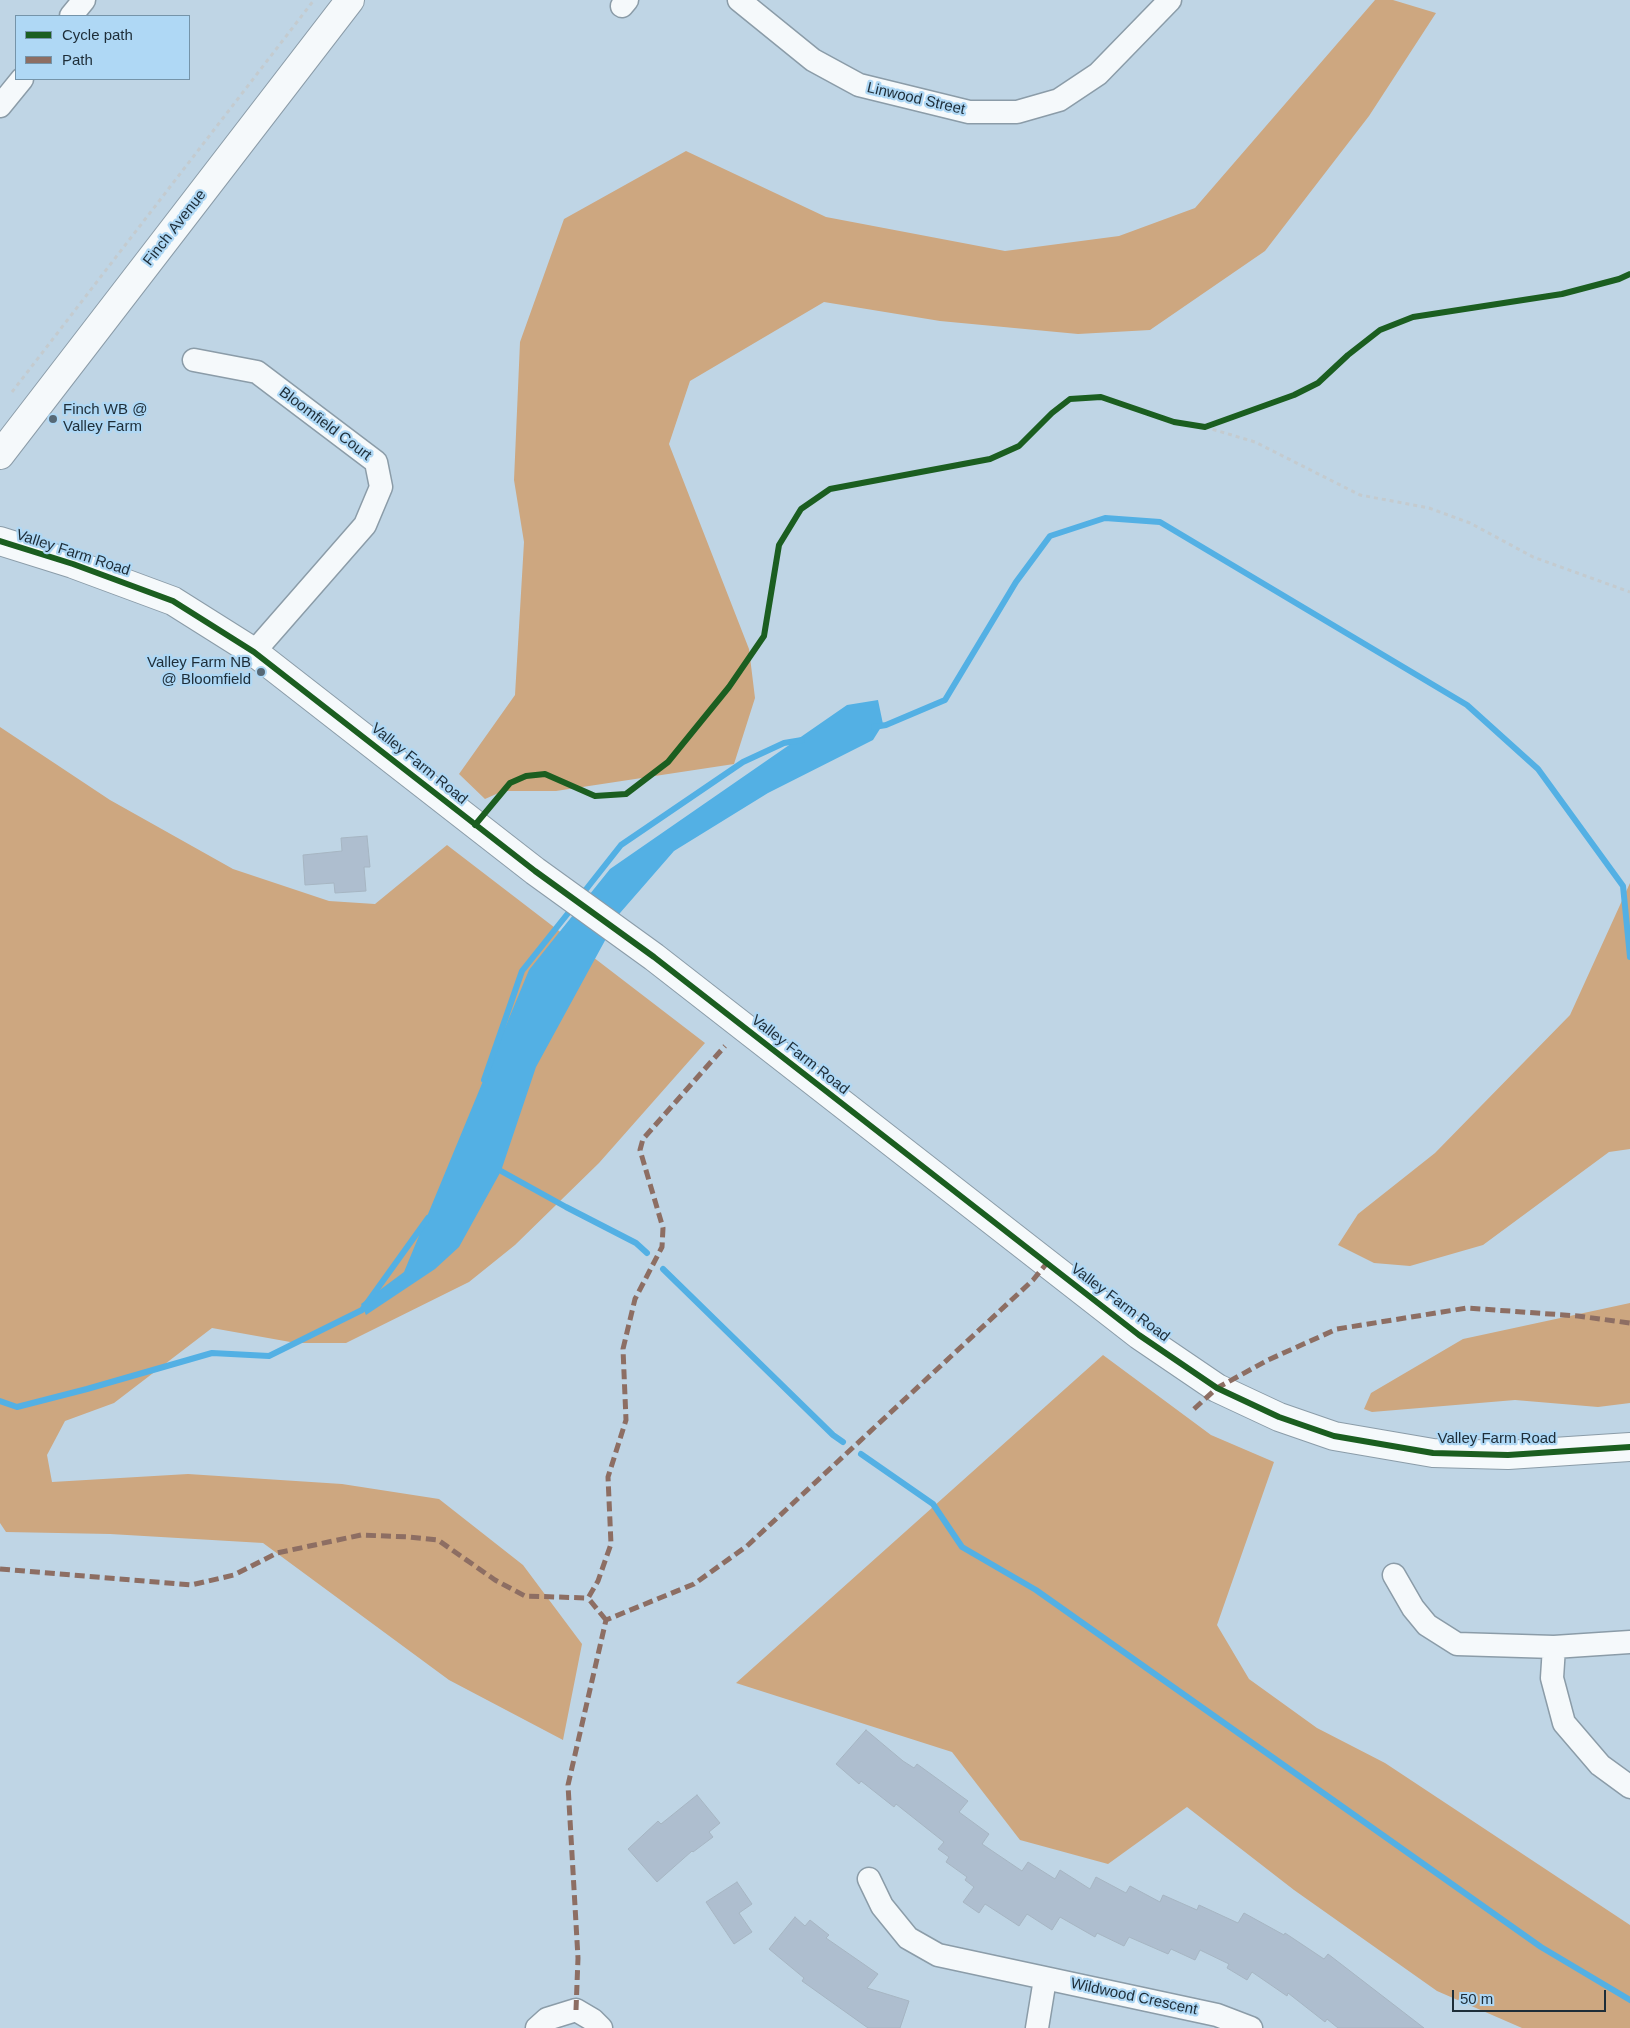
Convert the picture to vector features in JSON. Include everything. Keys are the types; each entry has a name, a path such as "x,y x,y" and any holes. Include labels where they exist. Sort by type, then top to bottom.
{"street":[{"path":"72,15 84,0"},
{"name":"Finch Avenue","path":"0,456 350,0"},
{"name":"Linwood Street","path":"739,0 812,60 859,85 969,112 1017,112 1059,100 1098,74 1168,0"},
{"path":"0,106 21,80"},
{"name":"Bloomfield Court","path":"194,360 256,372 376,462 381,487 365,525 254,652"},
{"name":"Valley Farm Road","path":"0,541 73,564 173,601 254,652 535,871 654,956 1139,1335 1217,1388 1279,1417 1334,1436 1433,1453 1508,1455 1630,1447"},
{"path":"1394,1576 1413,1608 1427,1625 1457,1644 1554,1647 1630,1642"},
{"path":"1554,1647 1552,1678 1564,1723 1600,1765 1630,1787"},
{"name":"Wildwood Crescent","path":"869,1879 882,1906 908,1938 938,1955 1217,2015 1251,2028"},
{"path":"1037,2028 1045,1979"},
{"path":"537,2028 547,2019 576,2010 593,2020 600,2028"}],"path":[{"path":"12,392 314,0"},
{"path":"1205,427 1214,424"},
{"path":"1198,426 1255,442 1360,495 1429,508 1470,523 1533,557 1630,592"}],"shaded area":[{"path":"1375,0 1393,0 1436,13 1369,116 1265,251 1150,330 1078,334 940,321 824,302 690,381 669,444 749,649 755,698 734,764 556,791 503,791 485,799 459,774 515,695 524,542 514,480 520,342 564,219 686,151 826,217 1005,251 1119,236 1195,208"},
{"path":"0,727 110,800 233,869 329,901 375,904 447,845 705,1043 599,1163 515,1245 469,1282 346,1343 296,1343 212,1328 114,1403 65,1421 47,1455 52,1482 188,1474 342,1484 439,1499 523,1565 582,1644 563,1740 449,1680 263,1543 110,1534 6,1532 0,1523"},
{"path":"1630,883 1630,1149 1609,1152 1483,1245 1410,1266 1374,1263 1338,1245 1358,1214 1435,1153 1570,1015"},
{"path":"1630,1303 1630,1403 1598,1407 1515,1400 1372,1412 1364,1409 1371,1393 1463,1339"},
{"path":"1103,1355 1211,1435 1274,1462 1217,1625 1249,1679 1317,1728 1385,1763 1630,1925 1630,2028 1522,2028 1437,1991 1294,1890 1187,1807 1108,1864 1020,1840 952,1752 736,1683"}],"water":[{"path":"878,700 883,724 873,740 768,793 674,851 620,913 536,1067 501,1171 459,1247 435,1269 366,1315 361,1304 404,1272 529,970 610,869 847,705"}],"building":[{"path":"367,836 370,867 364,867 366,891 335,893 334,883 305,885 303,855 342,851 341,838"},
{"path":"866,1730 903,1761 914,1768 917,1764 968,1801 959,1812 989,1834 982,1844 1022,1871 1028,1862 1055,1879 1060,1870 1090,1889 1096,1877 1126,1893 1130,1886 1160,1902 1163,1895 1197,1910 1199,1905 1238,1923 1244,1913 1284,1935 1285,1933 1324,1959 1328,1954 1424,2028 1338,2028 1327,2019 1325,2022 1288,1993 1287,1996 1252,1972 1247,1980 1227,1968 1229,1964 1200,1950 1195,1960 1171,1949 1168,1954 1129,1937 1124,1946 1097,1933 1095,1937 1060,1917 1052,1930 1027,1914 1019,1926 985,1904 979,1913 963,1902 974,1887 965,1880 967,1877 946,1862 949,1857 938,1849 944,1842 896,1804 894,1807 861,1781 859,1784 836,1764"},
{"path":"697,1795 720,1823 709,1832 713,1837 692,1851 657,1882 628,1849 658,1821 661,1824"},
{"path":"737,1882 752,1904 739,1913 752,1932 734,1944 706,1902"},
{"path":"795,1917 805,1926 810,1920 829,1935 826,1938 878,1974 867,1988 909,2001 900,2028 868,2028 802,1981 804,1978 769,1949"}],"waterway":[{"path":"874,727 886,725 945,700 1016,582 1050,536 1105,518 1160,522 1467,705 1538,769 1623,886 1630,957"},
{"path":"580,897 621,845 743,762 784,743 802,740"},
{"path":"484,1080 522,971 573,907"},
{"path":"501,1171 636,1243 647,1253"},
{"path":"0,1401 17,1407 212,1353 269,1356 362,1310 428,1218"},
{"path":"663,1269 833,1435 843,1442"},
{"path":"861,1454 933,1504 962,1547 1036,1590 1541,1947 1630,2000"}],"marked path":[{"path":"606,1620 588,1598 598,1581 611,1544 608,1477 626,1420 623,1349 635,1299 662,1247 663,1228 640,1150 643,1139 725,1046"},
{"path":"576,2010 578,1958 568,1785 606,1620 694,1584 747,1546 1033,1280 1047,1263"},
{"path":"1194,1409 1217,1388 1268,1360 1337,1329 1467,1308 1578,1316 1630,1323"},
{"path":"0,1569 191,1585 234,1575 277,1553 361,1535 409,1537 438,1540 495,1580 525,1596 588,1598"}],"cycle path":[{"path":"475,825 510,783 526,776 545,774 595,796 626,794 668,762 729,687 764,636 779,545 801,509 830,489 990,459 1019,446 1052,413 1070,399 1101,397 1174,422 1205,427 1294,395 1318,383 1348,355 1380,330 1413,317 1562,294 1619,279 1630,274"},
{"path":"0,541 73,564 173,601 254,652 535,871 654,957 1139,1335 1217,1388 1279,1417 1334,1436 1433,1453 1508,1455 1630,1447"}],"place":[{"name":"Finch WB @ Valley Farm","path":"53,419"},
{"name":"Valley Farm NB @ Bloomfield","path":"261,672"}]}
